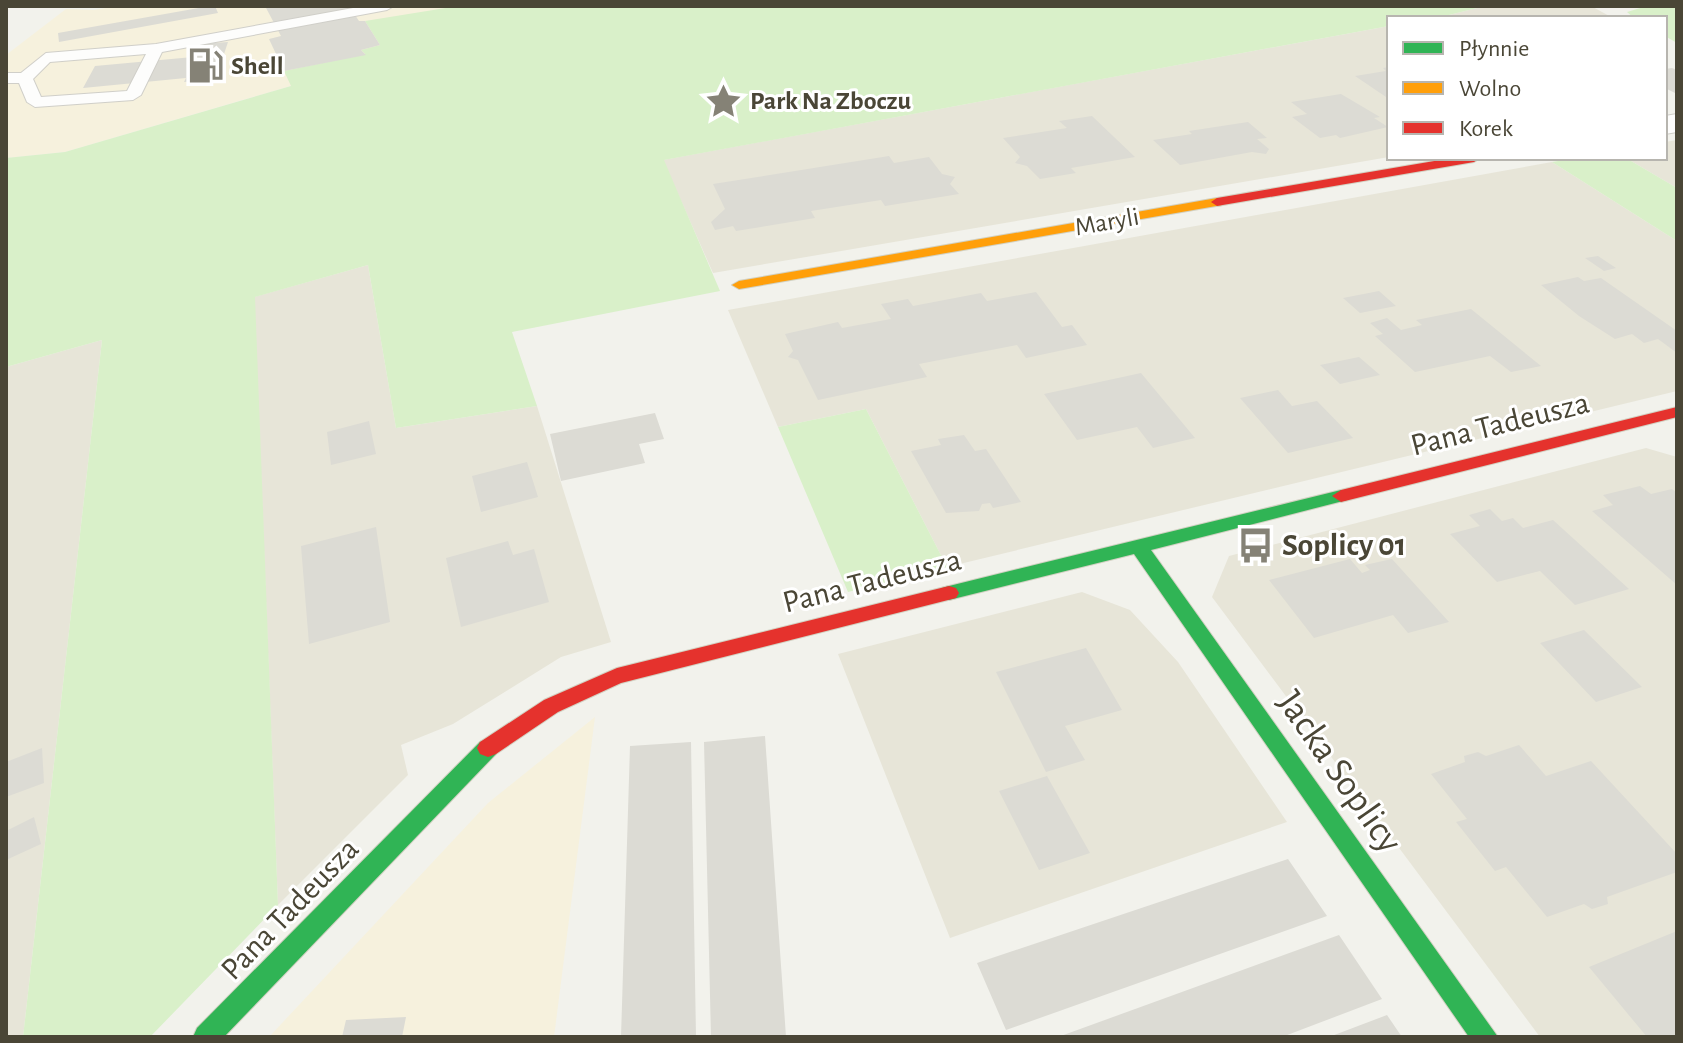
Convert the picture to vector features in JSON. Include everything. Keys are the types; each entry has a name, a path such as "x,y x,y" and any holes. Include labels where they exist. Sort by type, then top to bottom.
{"street":[{"name":"Maryli","path":"739,285 1462,160"},
{"name":"Pana Tadeusza","path":"206,1037 491,745 543,708 575,692 617,676 1138,545 1675,415"},
{"name":"Jacka Soplicy","path":"1138,545 1485,1037"}],"lane":[{"path":"6,78 25,78 46,58 156,49 387,6"},
{"path":"25,78 35,102 133,95 156,49"}],"shaded area":[{"path":"117,6 458,6 442,10 461,36 65,152 6,158 6,55 66,9 94,10"},
{"path":"1485,6 1591,6 1609,16 1445,16"},
{"path":"1387,26 1387,157 713,273 663,160"},
{"path":"1677,140 1677,188 1629,160 1667,160 1667,142"},
{"path":"1552,162 1677,241 1677,391 947,567 866,409 778,427 728,310"},
{"path":"368,265 396,428 537,406 611,642 561,657 453,724 401,745 408,775 278,905 254,297"},
{"path":"102,340 23,1037 6,1037 6,367"},
{"path":"1646,448 1677,457 1677,1037 1540,1037 1212,597 1229,556"},
{"path":"1082,592 1130,610 1178,662 1287,822 950,938 838,654"},
{"path":"595,717 554,1037 269,1037 488,803"}],"green space":[{"path":"458,6 1485,6 1445,16 1387,16 1387,26 664,160 720,291 512,332 537,406 396,428 368,265 255,297 278,905 150,1037 23,1037 102,340 6,367 6,158 65,152 291,86 284,71 365,54 361,50 380,45 365,21"},
{"path":"1647,6 1677,6 1677,43 1667,37 1667,16 1632,16 1627,12"},
{"path":"1629,160 1677,188 1677,241 1552,162"},
{"path":"866,409 947,567 848,592 778,427"}],"building":[{"path":"215,6 218,13 59,42 58,33"},
{"path":"265,6 349,6 359,21 365,21 380,45 361,50 366,55 284,71 269,39 281,36"},
{"path":"228,42 217,75 207,76 206,80 184,82 186,78 83,88 95,66 193,57 198,44"},
{"path":"1387,67 1387,98 1355,76 1386,71 1383,68"},
{"path":"1667,69 1677,70 1677,94 1667,89"},
{"path":"1341,94 1380,117 1374,118 1387,127 1340,138 1336,135 1320,138 1292,117 1307,114 1291,102"},
{"path":"1092,116 1135,157 1071,168 1076,173 1040,179 1027,166 1015,163 1020,157 1003,138 1067,128 1059,121"},
{"path":"1248,122 1267,138 1257,139 1269,149 1266,154 1252,152 1180,165 1153,140 1192,134 1189,131"},
{"path":"889,156 894,163 929,157 942,174 955,177 950,184 959,194 885,206 881,200 811,211 815,218 736,231 733,226 715,230 711,222 725,209 713,184"},
{"path":"1598,256 1616,268 1604,271 1585,258"},
{"path":"1578,277 1584,281 1601,278 1677,331 1677,353 1658,339 1644,343 1632,334 1615,339 1579,316 1541,285"},
{"path":"1379,291 1396,306 1360,313 1343,298"},
{"path":"1036,292 1062,327 1072,325 1087,345 1026,358 1017,345 919,364 927,377 818,400 798,360 788,357 793,351 785,334 838,322 842,328 891,319 881,304 908,299 913,306 981,293 987,301"},
{"path":"1471,309 1541,366 1511,372 1490,356 1415,372 1375,336 1383,334 1370,323 1387,318 1401,330 1422,325 1416,320"},
{"path":"1359,357 1380,375 1340,384 1320,365"},
{"path":"1141,373 1195,438 1153,448 1137,427 1077,440 1044,394"},
{"path":"1278,390 1292,406 1317,401 1353,438 1288,453 1240,398"},
{"path":"655,413 664,439 639,444 645,463 561,481 550,434"},
{"path":"369,421 376,454 331,465 327,432"},
{"path":"964,435 975,451 986,449 1021,502 993,508 990,503 982,504 979,511 946,513 911,451 941,445 938,439"},
{"path":"527,462 538,497 481,512 472,476"},
{"path":"1640,486 1651,494 1672,489 1677,493 1677,585 1592,511 1613,505 1603,495"},
{"path":"1490,509 1502,521 1513,518 1523,528 1553,520 1629,589 1575,605 1540,571 1497,582 1450,534 1480,526 1469,515"},
{"path":"376,527 390,622 309,644 301,546"},
{"path":"508,541 513,555 534,549 549,602 461,627 446,558"},
{"path":"1350,559 1362,573 1370,570 1365,565 1392,559 1449,622 1408,633 1393,615 1314,638 1269,580"},
{"path":"1584,630 1642,687 1596,702 1540,643"},
{"path":"1086,648 1122,710 1065,726 1085,760 1046,772 996,672"},
{"path":"765,736 786,1037 711,1037 704,742"},
{"path":"691,742 696,1037 621,1037 630,746"},
{"path":"1519,745 1546,776 1591,761 1677,854 1677,872 1607,897 1608,904 1592,909 1584,904 1547,917 1506,867 1495,871 1456,822 1467,819 1431,774 1465,762 1464,756 1478,752 1486,756"},
{"path":"42,748 44,783 6,797 6,762"},
{"path":"1047,776 1090,853 1039,870 999,791"},
{"path":"34,817 41,844 6,860 6,831"},
{"path":"1288,859 1327,916 1006,1030 977,963"},
{"path":"1677,931 1677,1037 1647,1037 1589,967"},
{"path":"1339,935 1382,999 1282,1037 1058,1037"},
{"path":"1387,1015 1402,1037 1329,1037"},
{"path":"406,1017 402,1037 342,1037 346,1020"}],"traffic: fast":[{"path":"949,593 1341,496"},
{"path":"1138,545 1485,1037"},
{"path":"206,1037 488,748"}],"traffic: slow":[{"path":"739,285 1217,202"}],"traffic: jam":[{"path":"1217,202 1462,160"},
{"path":"1341,496 1677,412"},
{"path":"488,748 551,706 617,676 949,593"}],"place":[{"name":"Shell","path":"205,66"},
{"name":"Park Na Zboczu","path":"724,101"},
{"name":"Soplicy 01","path":"1256,545"}]}
